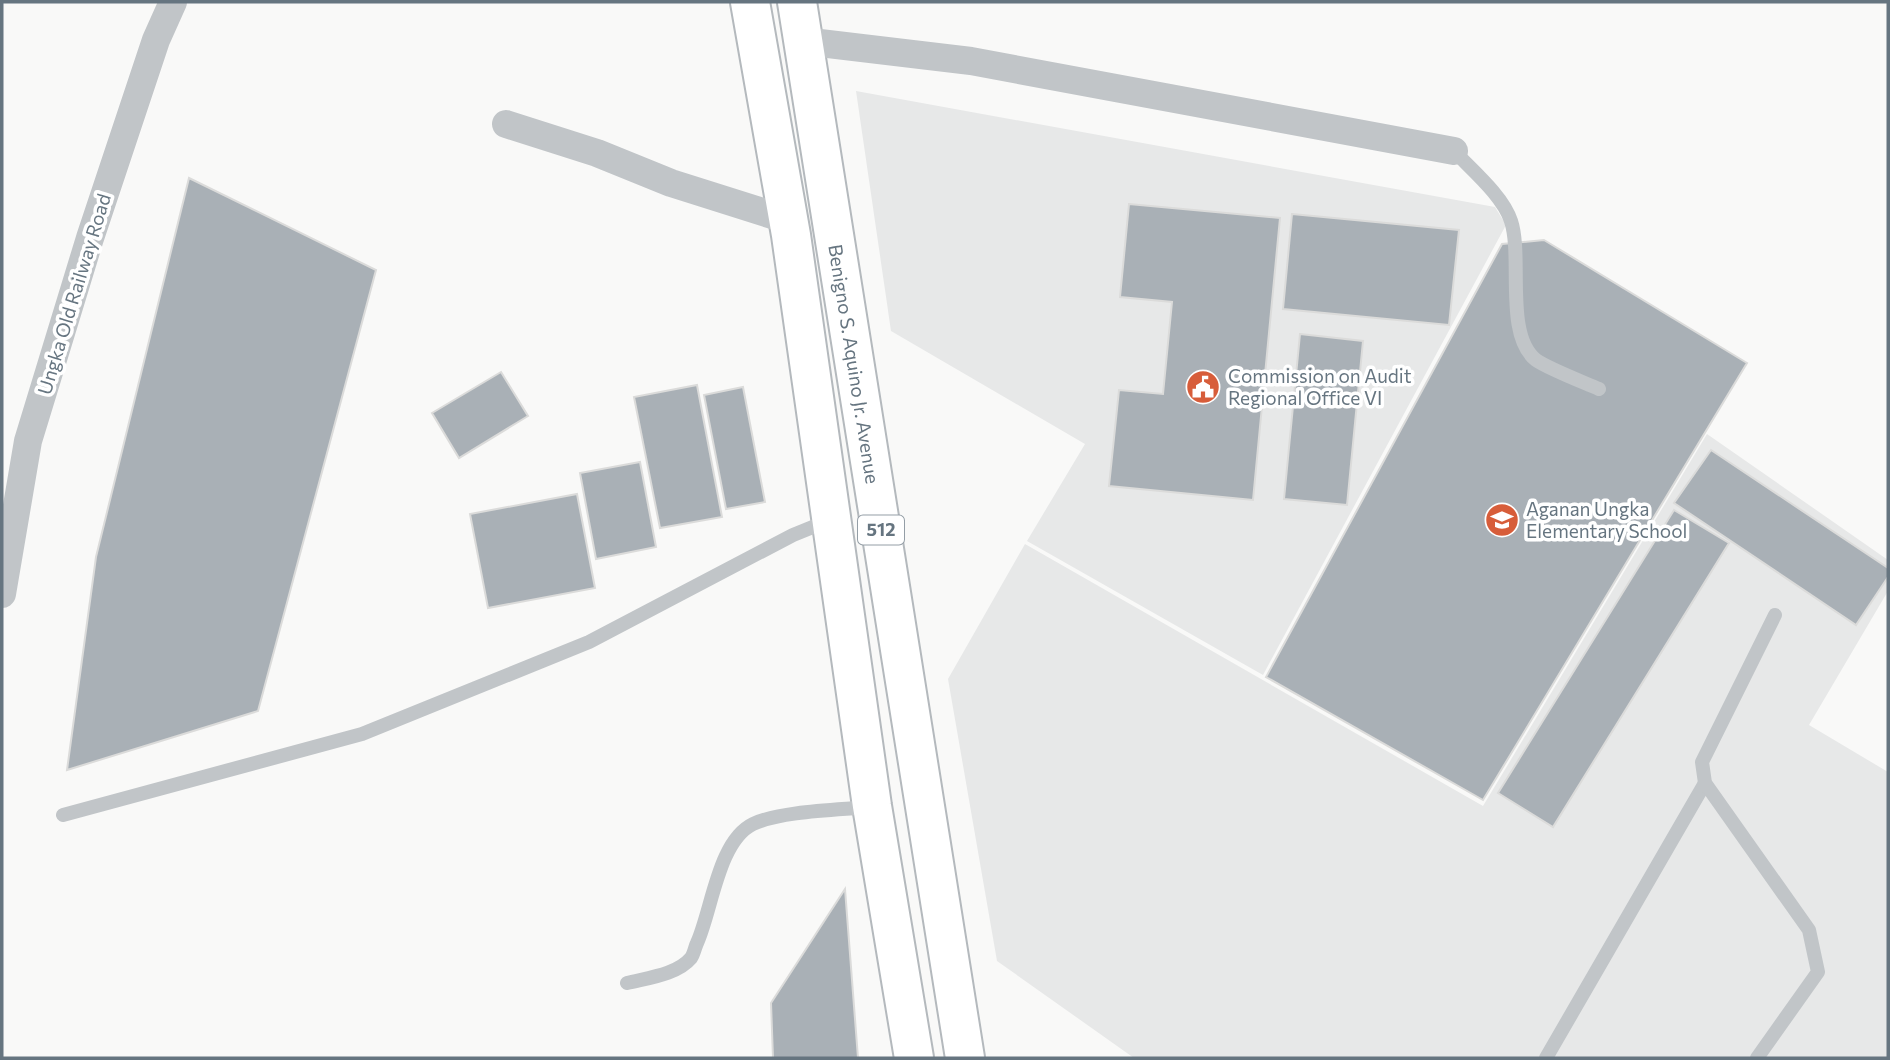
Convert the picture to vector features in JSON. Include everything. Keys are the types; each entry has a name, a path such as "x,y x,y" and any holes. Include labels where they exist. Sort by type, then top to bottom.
{"main road":[{"name":"512","path":"750,2 789,228 872,806 914,1058"},
{"name":"Benigno S. Aquino Jr. Avenue","path":"797,2 965,1058"},
{"path":"789,228 833,229"}],"street":[{"name":"Ungka Old Railway Road","path":"2,594 28,441 99,212 156,40 173,2"},
{"path":"803,41 971,61 1454,151"},
{"path":"506,124 597,153 789,228"}],"lane":[{"path":"1454,151 1506,208 1512,223 1517,312 1523,344 1536,360 1599,389"},
{"path":"63,815 362,734 589,642 793,535 831,520"},
{"path":"1757,1058 1818,972 1809,930 1705,783 1702,762 1775,615"},
{"path":"1546,1058 1705,783"},
{"path":"627,983 672,971 691,958 705,927 727,855 733,842 751,825 792,814 872,806"}],"shaded area":[{"name":"Commission on Audit Regional Office VI","path":"856,91 1495,207 1506,225 1263,675 1027,541 1085,444 891,331"},
{"path":"1707,434 1888,560 1888,591 1809,725 1888,772 1888,1058 1134,1058 997,961 948,679 1025,544 1483,806"}],"building":[{"path":"189,178 376,270 258,711 67,770 96,557"},
{"path":"1129,204 1280,218 1253,500 1109,486 1119,390 1163,394 1172,302 1120,297"},
{"path":"1292,214 1459,230 1449,325 1283,309"},
{"name":"Aganan Ungka Elementary School","path":"1544,240 1747,363 1483,800 1266,677 1502,244"},
{"path":"1300,334 1363,341 1347,505 1284,499"},
{"path":"501,372 528,416 459,458 432,413"},
{"path":"697,385 722,517 660,528 634,397"},
{"path":"743,387 765,502 726,509 704,395"},
{"path":"1711,450 1888,568 1888,577 1856,625 1674,503"},
{"path":"640,462 656,547 596,559 580,473"},
{"path":"577,494 595,588 488,608 470,514"},
{"path":"1674,510 1729,543 1553,827 1498,793"},
{"path":"845,889 858,1058 773,1058 771,1003"}],"place":[{"name":"Commission on Audit Regional Office VI","path":"1203,387"},
{"name":"Aganan Ungka Elementary School","path":"1502,520"}]}
